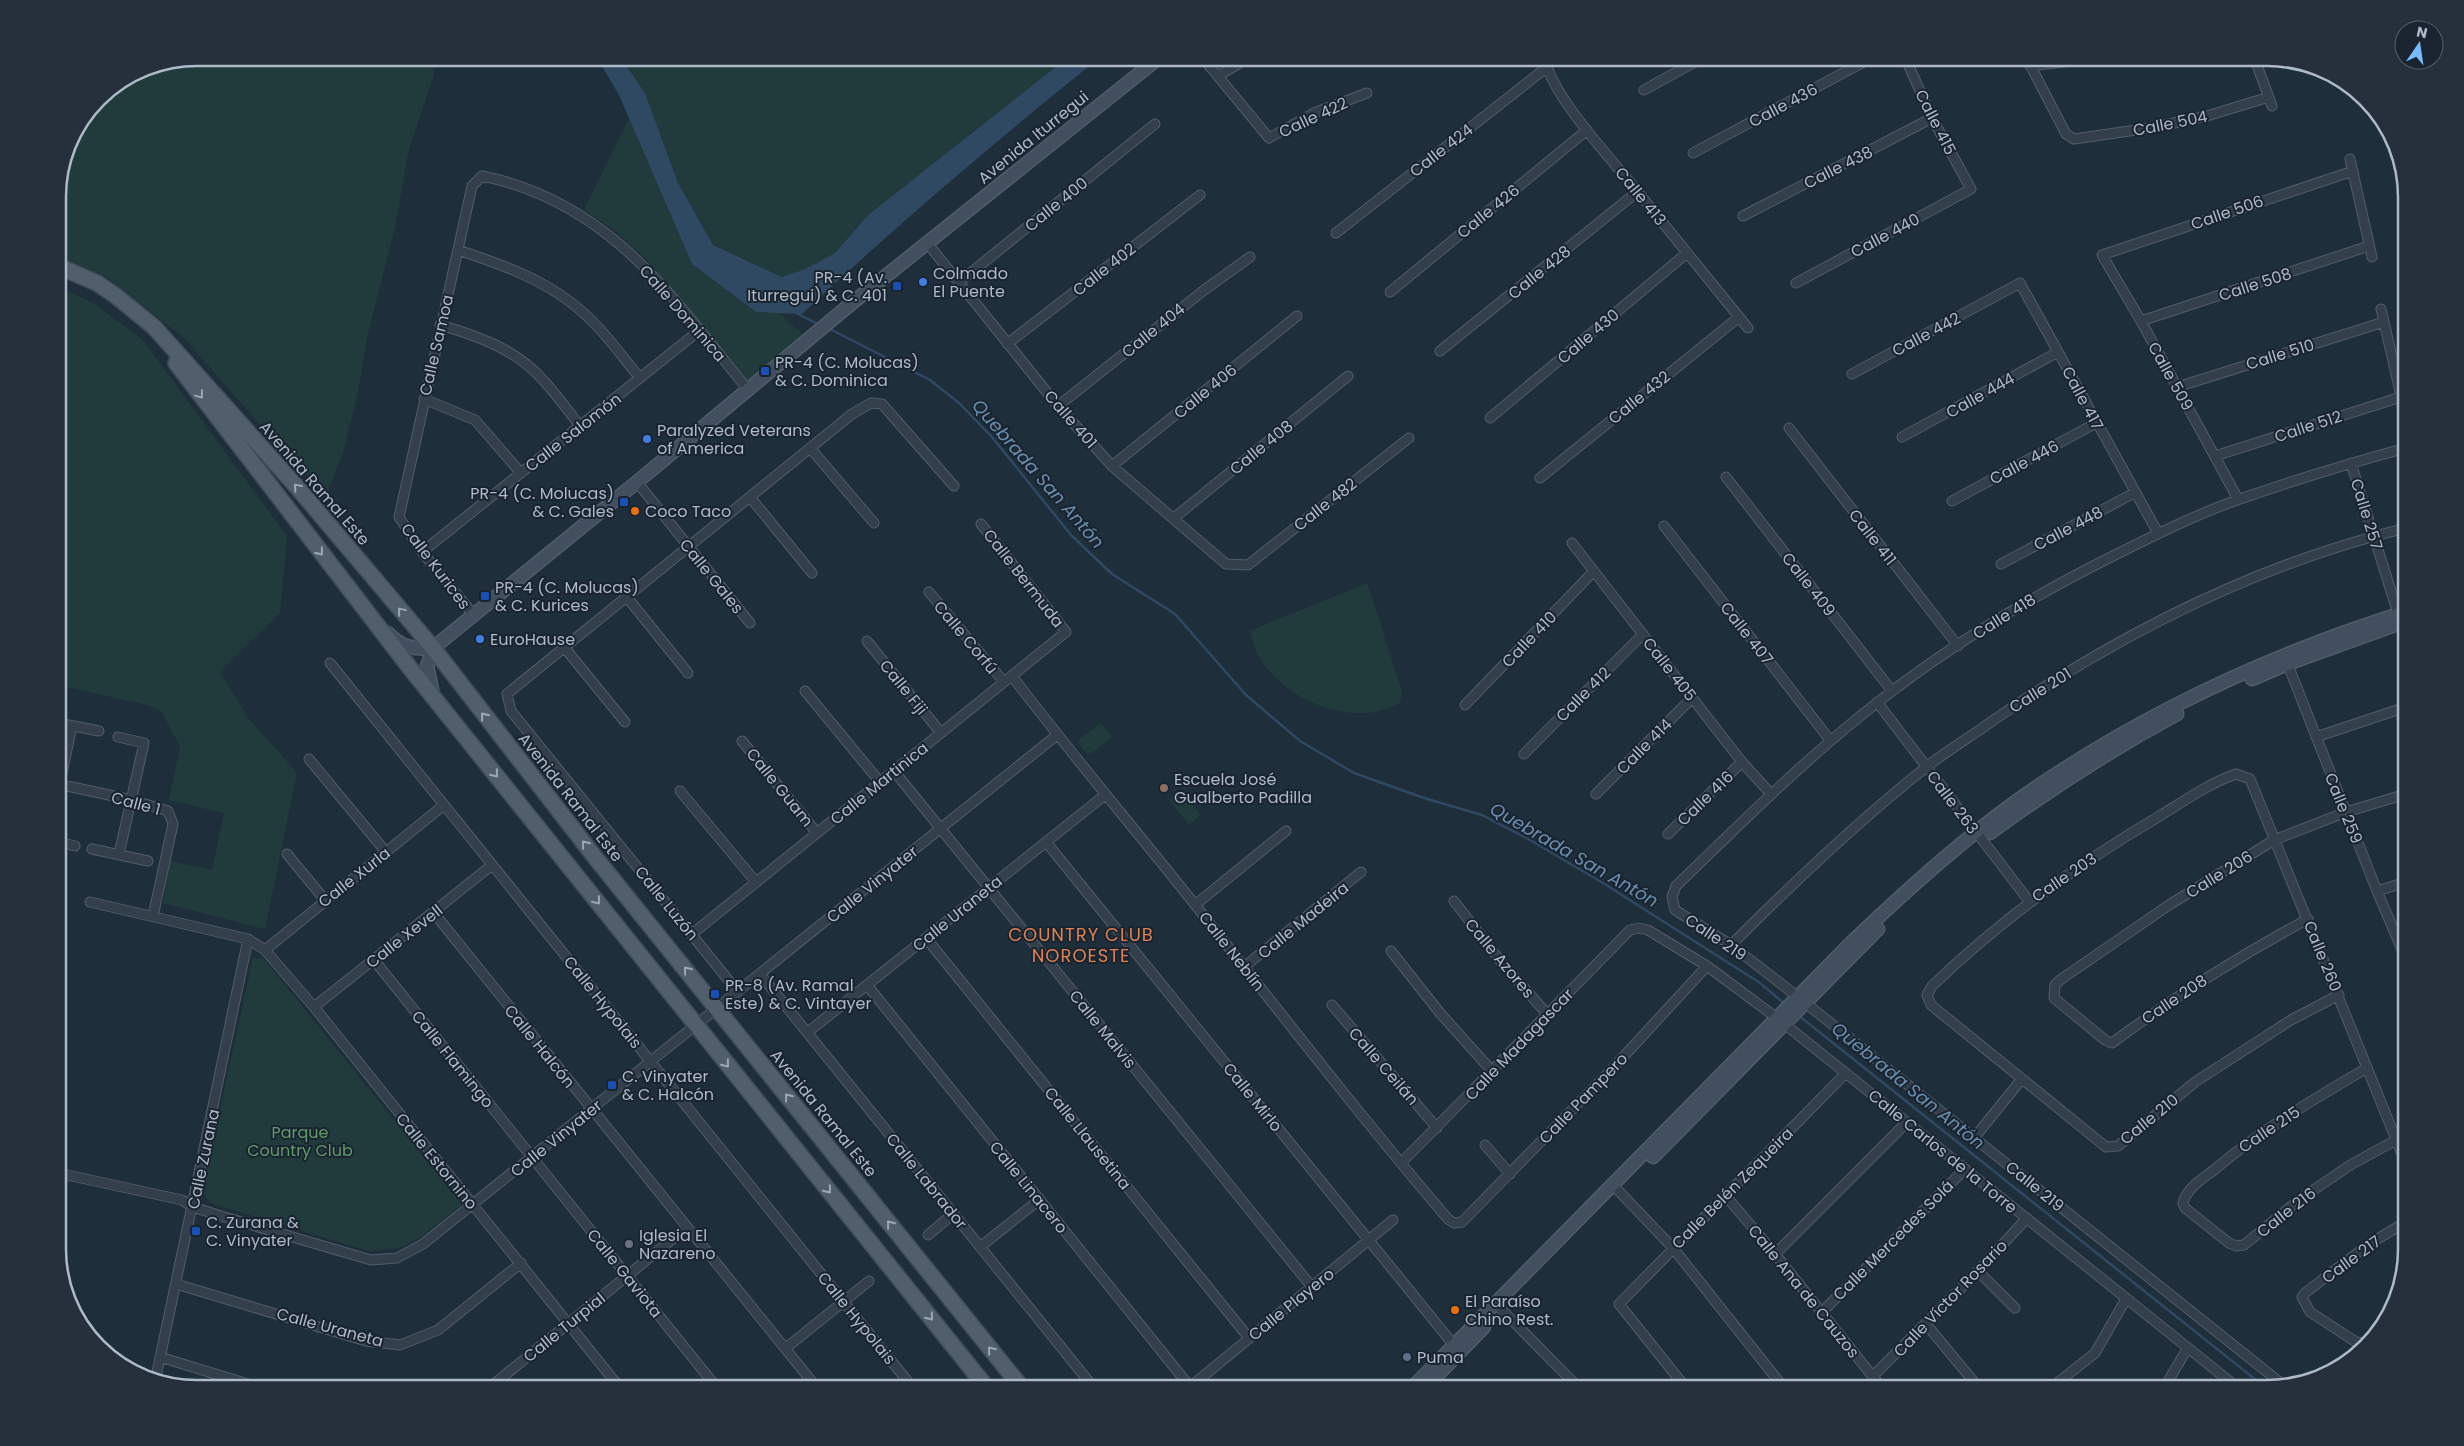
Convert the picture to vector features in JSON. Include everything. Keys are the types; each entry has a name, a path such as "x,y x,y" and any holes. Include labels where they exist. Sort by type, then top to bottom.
{"main road":[{"name":"Avenida Ramal Este","path":"67,270 97,283 116,296 169,342 297,487 433,648 594,856 1016,1380"},
{"name":"Avenida Ramal Este","path":"67,279 112,304 157,341 436,700 981,1380"}],"street":[{"name":"Avenida Iturregui","path":"433,648 637,482 852,303 928,244 1042,149 1150,66"},
{"path":"1209,66 1218,76 1236,66"},
{"path":"1644,90 1689,66"},
{"name":"Calle 436","path":"1693,153 1859,66"},
{"name":"Calle 415","path":"1908,66 1932,118 1969,186"},
{"name":"Calle 504","path":"2030,66 2069,137 2078,139 2160,126 2271,101 2257,66"},
{"name":"Calle 413","path":"1546,68 1558,90 1587,130 1748,328"},
{"name":"Calle 424","path":"1336,233 1546,68"},
{"name":"Calle 422","path":"1218,76 1269,138 1314,113 1367,93"},
{"name":"Calle 438","path":"1743,216 1932,118"},
{"name":"Calle 400","path":"958,283 1155,124"},
{"name":"Calle 426","path":"1390,292 1587,130"},
{"path":"2350,159 2372,257"},
{"name":"Calle 506","path":"2102,255 2352,171"},
{"name":"Calle Samoa","path":"399,518 440,324 472,186 482,176"},
{"name":"Calle Dominica","path":"482,176 510,182 534,191 580,214 616,241 650,272 748,390"},
{"name":"Calle 440","path":"1796,283 1971,189 1969,186"},
{"name":"Calle 428","path":"1440,351 1638,192"},
{"name":"Calle 402","path":"1008,344 1200,195"},
{"name":"Calle 401","path":"928,244 1058,406 1112,466 1226,564 1239,565"},
{"name":"Calle 508","path":"2141,321 2369,246"},
{"path":"458,250 513,268 550,288 592,321 640,378"},
{"name":"Calle 430","path":"1490,418 1687,253"},
{"name":"Calle 509","path":"2102,255 2141,321 2238,500"},
{"name":"Calle 404","path":"1058,406 1203,290 1250,257"},
{"name":"Calle 417","path":"2000,294 2020,283 2158,533"},
{"name":"Calle 442","path":"1852,374 2000,294"},
{"path":"2381,309 2397,380"},
{"name":"Calle 406","path":"1112,466 1297,316"},
{"name":"Calle 432","path":"1540,478 1739,317"},
{"name":"Calle 510","path":"2177,387 2384,322"},
{"path":"440,324 480,336 520,359 544,380 580,426"},
{"name":"Calle Salomón","path":"422,552 700,330"},
{"name":"Calle 444","path":"1902,437 2058,352"},
{"name":"Calle 408","path":"1174,518 1348,376"},
{"name":"Calle 512","path":"2215,456 2397,398"},
{"path":"424,399 475,420 521,473"},
{"path":"625,722 564,646 812,449 852,414 871,403 882,404 954,486"},
{"name":"Calle 446","path":"1952,501 2096,423"},
{"name":"Calle 411","path":"1789,428 1958,646"},
{"name":"Calle 482","path":"1239,565 1248,565 1409,438"},
{"path":"812,449 874,523"},
{"name":"Calle 418","path":"1672,897 1676,886 1830,740 1892,691 1958,646 2051,587 2158,533 2238,500 2351,463 2397,450"},
{"name":"Calle 257","path":"2351,463 2397,602"},
{"name":"Calle 409","path":"1726,477 1892,691"},
{"name":"Calle Gales","path":"637,482 750,622"},
{"name":"Calle 448","path":"2001,564 2134,492"},
{"path":"750,498 812,573"},
{"name":"Calle Kurices","path":"399,518 422,552 473,614"},
{"name":"Calle Bermuda","path":"981,524 1066,632"},
{"name":"Calle 407","path":"1664,526 1830,740"},
{"name":"Calle 201","path":"1731,945 1782,894 1926,767 2022,700 2088,660 2157,623 2262,576 2374,536 2397,530"},
{"name":"Calle 405","path":"1572,543 1742,762 1771,794"},
{"name":"Calle 410","path":"1465,705 1593,572"},
{"name":"Calle Corfú","path":"928,592 1004,682"},
{"path":"626,596 688,673"},
{"path":"374,620 395,640 407,647 416,649 433,648 427,666 431,689 436,700"},
{"path":"1421,1380 1457,1349 1499,1307 1802,1000 1912,885 1979,836 2057,774 2134,727 2194,695 2286,659 2397,620"},
{"name":"Calle Martinica","path":"692,934 1066,632"},
{"name":"Calle 412","path":"1524,754 1643,634"},
{"name":"Calle Fiji","path":"867,641 941,733"},
{"name":"Calle Luzón","path":"564,646 507,694 511,712 738,992"},
{"name":"Calle 259","path":"2286,659 2377,892 2398,940"},
{"name":"Calle Hypolais","path":"330,663 907,1380"},
{"name":"Calle Neblín","path":"1012,676 1057,735 1400,1163 1448,1219 1454,1223"},
{"path":"805,692 880,782"},
{"name":"Calle 414","path":"1596,794 1692,698"},
{"name":"Calle 263","path":"1877,702 2029,901"},
{"path":"2316,737 2397,710"},
{"path":"67,725 99,732"},
{"path":"67,748 72,726"},
{"name":"Calle Vinyater","path":"67,1175 182,1200 193,1207 371,1260 397,1258 423,1244 1057,735"},
{"path":"118,737 144,743 119,854"},
{"name":"Calle Guam","path":"742,741 817,833"},
{"path":"308,759 386,852"},
{"name":"Calle 416","path":"1668,834 1742,762"},
{"name":"Calle Malvis","path":"894,771 1312,1287"},
{"name":"Calle 260","path":"2218,780 2236,774 2250,779 2339,994 2398,1145"},
{"name":"Calle 203","path":"1927,995 1932,986 1978,943 2029,901 2135,830 2218,780"},
{"name":"Calle 1","path":"67,789 132,800 168,811 173,824 153,916"},
{"path":"680,791 756,882"},
{"name":"Calle Uraneta","path":"808,1032 1105,794"},
{"name":"Calle 206","path":"2053,992 2060,980 2169,905 2274,840 2346,812 2398,797"},
{"name":"Calle Xurla","path":"265,950 444,805"},
{"path":"1195,905 1286,831"},
{"name":"Calle Mirlo","path":"1046,842 1457,1349"},
{"path":"67,844 75,846"},
{"path":"92,849 148,861"},
{"path":"287,854 325,900"},
{"name":"Calle Xevell","path":"314,1007 492,865"},
{"name":"Calle Madeira","path":"1244,967 1361,872"},
{"path":"2377,892 2398,885"},
{"name":"Calle 219","path":"1672,897 1675,910 1731,945 1802,1000 2276,1379"},
{"name":"Calle Azores","path":"1454,901 1502,963 1548,1015"},
{"name":"Calle Estornino","path":"90,902 248,940 265,950 314,1007 614,1380"},
{"name":"Calle Halcón","path":"434,913 686,1228 811,1380"},
{"name":"Calle 208","path":"2053,992 2057,1002 2105,1040 2112,1043 2178,994 2245,952 2308,919"},
{"name":"Calle Madagascar","path":"1400,1163 1437,1128 1630,930 1639,928"},
{"name":"Calle Carlos de la Torre","path":"1639,928 1648,930 1707,966 1781,1021 2228,1380"},
{"name":"Calle Llausetina","path":"926,938 1249,1338"},
{"name":"Calle Zurana","path":"157,1373 248,940"},
{"path":"1390,951 1440,1013 1492,1071"},
{"name":"Calle Flamingo","path":"374,960 532,1157"},
{"name":"Calle Pampero","path":"1454,1223 1462,1222 1510,1174 1707,966"},
{"name":"Calle Labrador","path":"760,974 1088,1380"},
{"name":"Calle Linacero","path":"867,985 1184,1380"},
{"name":"Calle 210","path":"1927,995 1930,1005 2021,1080 2106,1146 2118,1146 2195,1082 2291,1020 2339,994"},
{"name":"Calle Ceilán","path":"1332,1005 1437,1128"},
{"name":"Calle 215","path":"2183,1203 2190,1190 2242,1146 2295,1110 2367,1068"},
{"name":"Calle Belén Zequeira","path":"1680,1380 1619,1304 1846,1073"},
{"path":"1974,1138 2021,1080"},
{"path":"1775,1254 1907,1122"},
{"name":"Calle 216","path":"2183,1203 2185,1208 2229,1243 2236,1246 2244,1245 2300,1198 2352,1164 2396,1140"},
{"path":"1485,1145 1510,1174"},
{"name":"Calle Gaviota","path":"532,1157 712,1380"},
{"name":"Calle Mercedes Solá","path":"1822,1312 1965,1169"},
{"path":"1616,1188 1672,1248 1778,1380"},
{"name":"Calle Ana de Cauzos","path":"1725,1195 1822,1312 1875,1380"},
{"path":"980,1247 1039,1200"},
{"path":"928,1234 953,1214"},
{"name":"Calle Víctor Rosario","path":"1872,1377 1978,1271 2027,1218"},
{"name":"Calle Playero","path":"1199,1380 1393,1220"},
{"name":"Calle 217","path":"2358,1342 2310,1312 2302,1298 2305,1293 2369,1244 2398,1227"},
{"name":"Calle Turpial","path":"499,1380 686,1228"},
{"name":"Calle Uraneta","path":"176,1284 366,1341 400,1345 438,1330 521,1263"},
{"path":"1978,1271 2015,1308"},
{"path":"786,1348 869,1281"},
{"path":"2061,1380 2095,1353 2126,1299"},
{"path":"1499,1307 1570,1380"},
{"path":"1926,1324 1972,1380"},
{"path":"2169,1380 2187,1348"},
{"path":"1432,1380 1457,1349"},
{"path":"160,1358 220,1380"}],"green space":[{"path":"435,66 433,78 408,153 395,228 367,338 358,392 343,453 326,496 276,443 185,339 107,277 67,261 67,180 76,147 84,132 93,118 118,93 147,76 180,67"},
{"path":"626,66 1057,66 868,215 835,253 805,269 782,277 713,245 678,183 645,93"},
{"path":"629,118 692,264 756,312 779,313 804,335 750,380 745,379 647,260 614,230 584,210"},
{"path":"67,291 93,303 142,339 287,536 280,613 220,672 249,719 297,773 265,929 163,903 170,861 212,870 224,813 169,800 180,747 162,712 151,706 67,687"},
{"path":"1367,583 1402,691 1400,703 1382,711 1342,712 1302,698 1270,672 1254,648 1250,631"},
{"path":"1101,723 1112,737 1088,756 1077,741"},
{"path":"1181,791 1201,815 1189,825 1169,800"},
{"name":"Parque Country Club","path":"253,958 264,959 462,1204 422,1236 400,1248 368,1251 210,1203 202,1192"}],"water":[{"path":"602,66 626,66 645,93 678,183 713,245 782,277 805,269 835,253 868,215 1057,66 1089,66 948,183 802,314 756,312 692,264 619,95"}],"waterway":[{"name":"Quebrada San Antón","path":"794,312 820,325"},
{"name":"Quebrada San Antón","path":"828,328 930,380 959,403 992,437 1071,535 1112,574 1175,614 1246,695 1300,741 1354,773 1424,798 1482,815 1530,840 1603,883 1760,983 1785,1004"},
{"name":"Quebrada San Antón","path":"1798,1015 2256,1380"}],"place":[{"name":"Colmado El Puente","path":"923,282"},
{"name":"PR-4 (Av. Iturregui) & C. 401","path":"897,286"},
{"name":"PR-4 (C. Molucas) & C. Dominica","path":"765,371"},
{"name":"Paralyzed Veterans of America","path":"647,439"},
{"name":"PR-4 (C. Molucas) & C. Gales","path":"624,502"},
{"name":"Coco Taco","path":"635,511"},
{"name":"PR-4 (C. Molucas) & C. Kurices","path":"485,596"},
{"name":"EuroHause","path":"480,639"},
{"name":"Escuela José Gualberto Padilla","path":"1164,788"},
{"name":"PR-8 (Av. Ramal Este) & C. Vintayer","path":"715,994"},
{"name":"C. Vinyater & C. Halcón","path":"612,1085"},
{"name":"C. Zurana & C. Vinyater","path":"196,1231"},
{"name":"Iglesia El Nazareno","path":"629,1244"},
{"name":"El Paraíso Chino Rest.","path":"1455,1310"},
{"name":"Puma","path":"1407,1357"}],"district":[{"name":"COUNTRY CLUB NOROESTE","path":"1081,945"}]}
